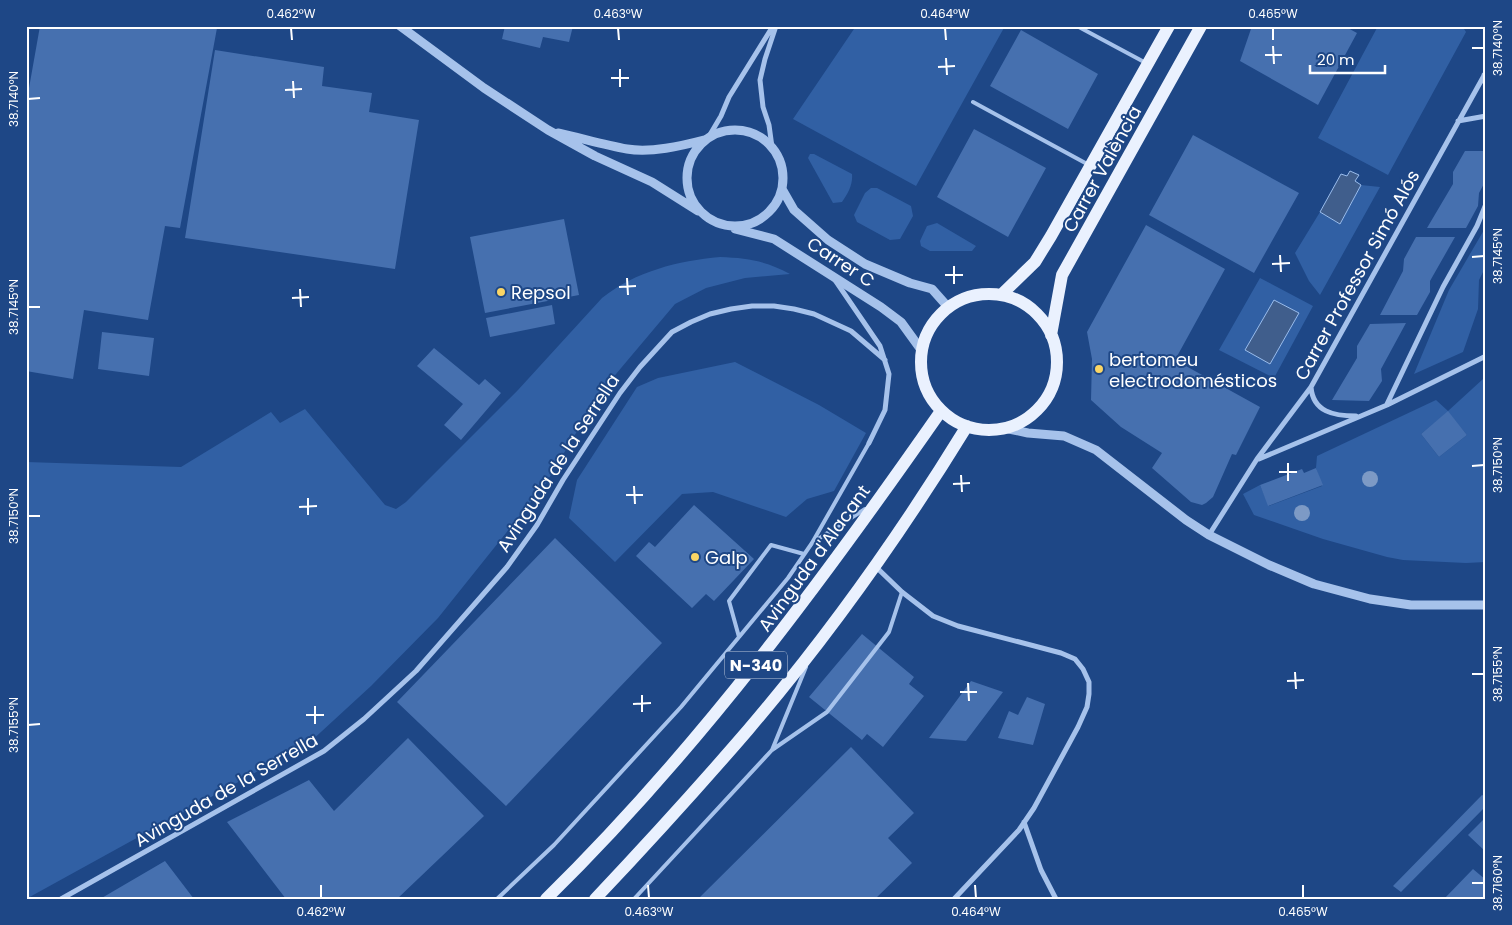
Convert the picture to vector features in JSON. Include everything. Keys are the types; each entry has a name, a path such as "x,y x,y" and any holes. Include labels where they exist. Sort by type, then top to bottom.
{"main road":[{"name":"Carrer València","path":"1000,295 1035,262 1169,26"},
{"name":"Carrer València","path":"1051,335 1062,275 1201,26"},
{"path":"977,295 1000,295 1014,299 1027,306 1042,320 1051,335 1056,352 1056,370 1051,388 1042,404 1017,424 990,430 967,426 953,420 942,411 924,384 921,368 922,351 927,334 948,307 957,302 977,295"},
{"name":"Avinguda d'Alacant","path":"546,899 660,780 707,725 808,598 942,411"},
{"name":"N-340","path":"595,899 742,737 814,646 875,566 936,477 967,426"}],"street":[{"path":"400,26 484,88 548,130 595,156 652,182 711,221 725,226 740,227 755,223 767,215 777,203 782,189 783,174 780,159 772,147 762,138 749,132 735,130 721,132 706,139 682,146 659,149 628,149 548,130"},
{"path":"698,211 690,197 686,182 687,166 694,152 722,116 729,97 775,26"},
{"path":"772,147 769,125 763,108 760,80 775,26"},
{"path":"1485,74 1486,87"},
{"name":"Carrer Professor Simó Alós","path":"1209,535 1257,459 1311,386 1485,74"},
{"path":"1458,121 1486,116"},
{"name":"Carrer C","path":"782,189 794,210 828,240 865,264 910,283 932,289 948,307"},
{"path":"1387,405 1443,287 1477,226 1486,204"},
{"name":"Carrer C","path":"725,226 774,239 830,274 901,322 922,351"},
{"path":"830,274 880,346 889,374 885,410 869,443"},
{"name":"Avinguda de la Serrella","path":"61,899 324,751 377,707 416,671 506,567 538,525 563,480 620,393 640,367 672,332 704,316 731,309 752,306 794,308 814,314 851,331 885,360"},
{"path":"1257,459 1387,405 1486,356"},
{"path":"1311,386 1312,397 1325,410 1333,414 1359,416"},
{"path":"1004,428 1028,433 1064,436 1096,450 1186,520 1209,535 1269,565 1314,584 1370,600 1411,605 1486,605"},
{"path":"875,566 902,592 933,616 958,626 1061,653 1075,660 1083,669 1089,682 1087,707 1034,808 1024,822 954,899"},
{"path":"1024,822 1041,870 1056,899"}],"lane":[{"path":"1076,26 1148,64"},
{"path":"973,102 1091,166"},
{"path":"497,899 554,845 681,707 788,578 812,543 869,443"},
{"path":"812,543 878,501"},
{"path":"739,637 729,601 771,545 804,554"},
{"path":"634,899 772,750 827,712 889,632 902,592"},
{"path":"772,750 814,646"}],"shaded area":[{"path":"856,26 1005,26 916,186 793,119"},
{"path":"1378,26 1462,26 1466,32 1388,175 1318,138"},
{"path":"810,154 814,154 852,174 851,185 842,202 833,203 808,158"},
{"path":"1350,171 1359,175 1355,181 1361,185 1340,224 1320,212 1341,174 1347,176"},
{"path":"1361,185 1380,187 1320,295 1309,281 1295,253 1320,212 1340,224"},
{"path":"871,188 877,188 911,206 913,216 900,239 890,240 857,222 854,215 865,193"},
{"path":"937,223 976,246 972,251 930,251 921,246 920,241 927,226"},
{"path":"1484,230 1486,266 1479,280 1478,309 1463,352 1414,374 1449,290"},
{"path":"720,257 756,261 790,274 745,278 706,288 675,304 600,393 546,483 438,618 371,686 309,743 26,899 26,462 181,467 271,412 280,423 305,409 385,505 396,509 406,502 518,390 602,298 643,274 689,261"},
{"path":"1260,278 1313,306 1274,378 1219,350"},
{"path":"1274,300 1299,313 1270,364 1245,350"},
{"path":"735,362 819,405 866,433 834,491 807,499 786,517 713,492 682,494 615,562 569,518 577,480 637,387 658,378"},
{"path":"1483,379 1486,383 1486,562 1403,560 1387,557 1323,539 1254,515 1243,494 1260,485 1269,506 1322,486 1316,468 1317,456 1436,400 1448,411","holes":["1448,412 1467,435 1439,457 1421,434"]}],"building":[{"path":"40,26 204,26 217,28 180,228 165,226 148,320 84,310 73,379 26,371 26,105"},
{"path":"505,26 573,26 569,42 543,37 540,48 502,39"},
{"path":"1252,26 1344,26 1357,33 1318,105 1240,61"},
{"path":"1021,30 1098,74 1068,129 990,86"},
{"path":"215,50 324,67 322,86 372,93 369,112 419,120 395,269 185,238"},
{"path":"974,129 1046,168 1008,237 937,197"},
{"path":"1193,135 1299,193 1254,273 1149,215"},
{"path":"1465,151 1486,151 1486,180 1479,193 1478,206 1466,228 1427,228 1453,184 1453,172"},
{"path":"564,219 579,295 485,313 470,237"},
{"path":"1146,225 1225,269 1175,360 1260,407 1236,455 1232,454 1213,497 1202,505 1191,502 1152,468 1162,453 1121,427 1091,400 1092,359 1087,332"},
{"path":"1416,237 1455,237 1430,281 1430,292 1417,315 1380,315 1403,271 1404,259"},
{"path":"1486,276 1486,313 1483,312 1484,281"},
{"path":"552,305 555,324 490,337 486,318"},
{"path":"1406,323 1381,369 1382,381 1369,401 1332,400 1357,358 1357,346 1370,324"},
{"path":"102,332 154,338 149,376 98,369"},
{"path":"434,348 479,385 485,379 501,393 461,440 444,425 463,404 417,366"},
{"path":"1448,411 1467,435 1439,457 1421,434"},
{"path":"1316,468 1323,485 1268,506 1260,485 1302,469 1304,473"},
{"name":"Galp","path":"694,505 754,559 714,601 706,594 692,608 636,556 649,542 655,547"},
{"path":"555,538 662,643 506,806 397,702"},
{"path":"862,634 914,677 909,684 924,696 883,747 867,734 862,740 809,697"},
{"path":"971,681 1003,692 966,741 929,738"},
{"path":"1027,697 1045,704 1033,745 998,738 1009,711 1018,715"},
{"path":"408,738 484,816 397,899 286,899 227,822 309,780 334,811"},
{"path":"851,747 914,813 888,838 912,863 875,899 698,899"},
{"path":"1482,795 1486,797 1486,806 1401,892 1393,886"},
{"path":"1486,817 1486,852 1468,835"},
{"path":"165,861 194,899 100,899"},
{"path":"1473,869 1486,880 1486,899 1444,899"}],"place":[{"name":"Repsol","path":"501,292"},
{"name":"bertomeu electrodomésticos","path":"1099,369"},
{"name":"Galp","path":"695,557"}]}
